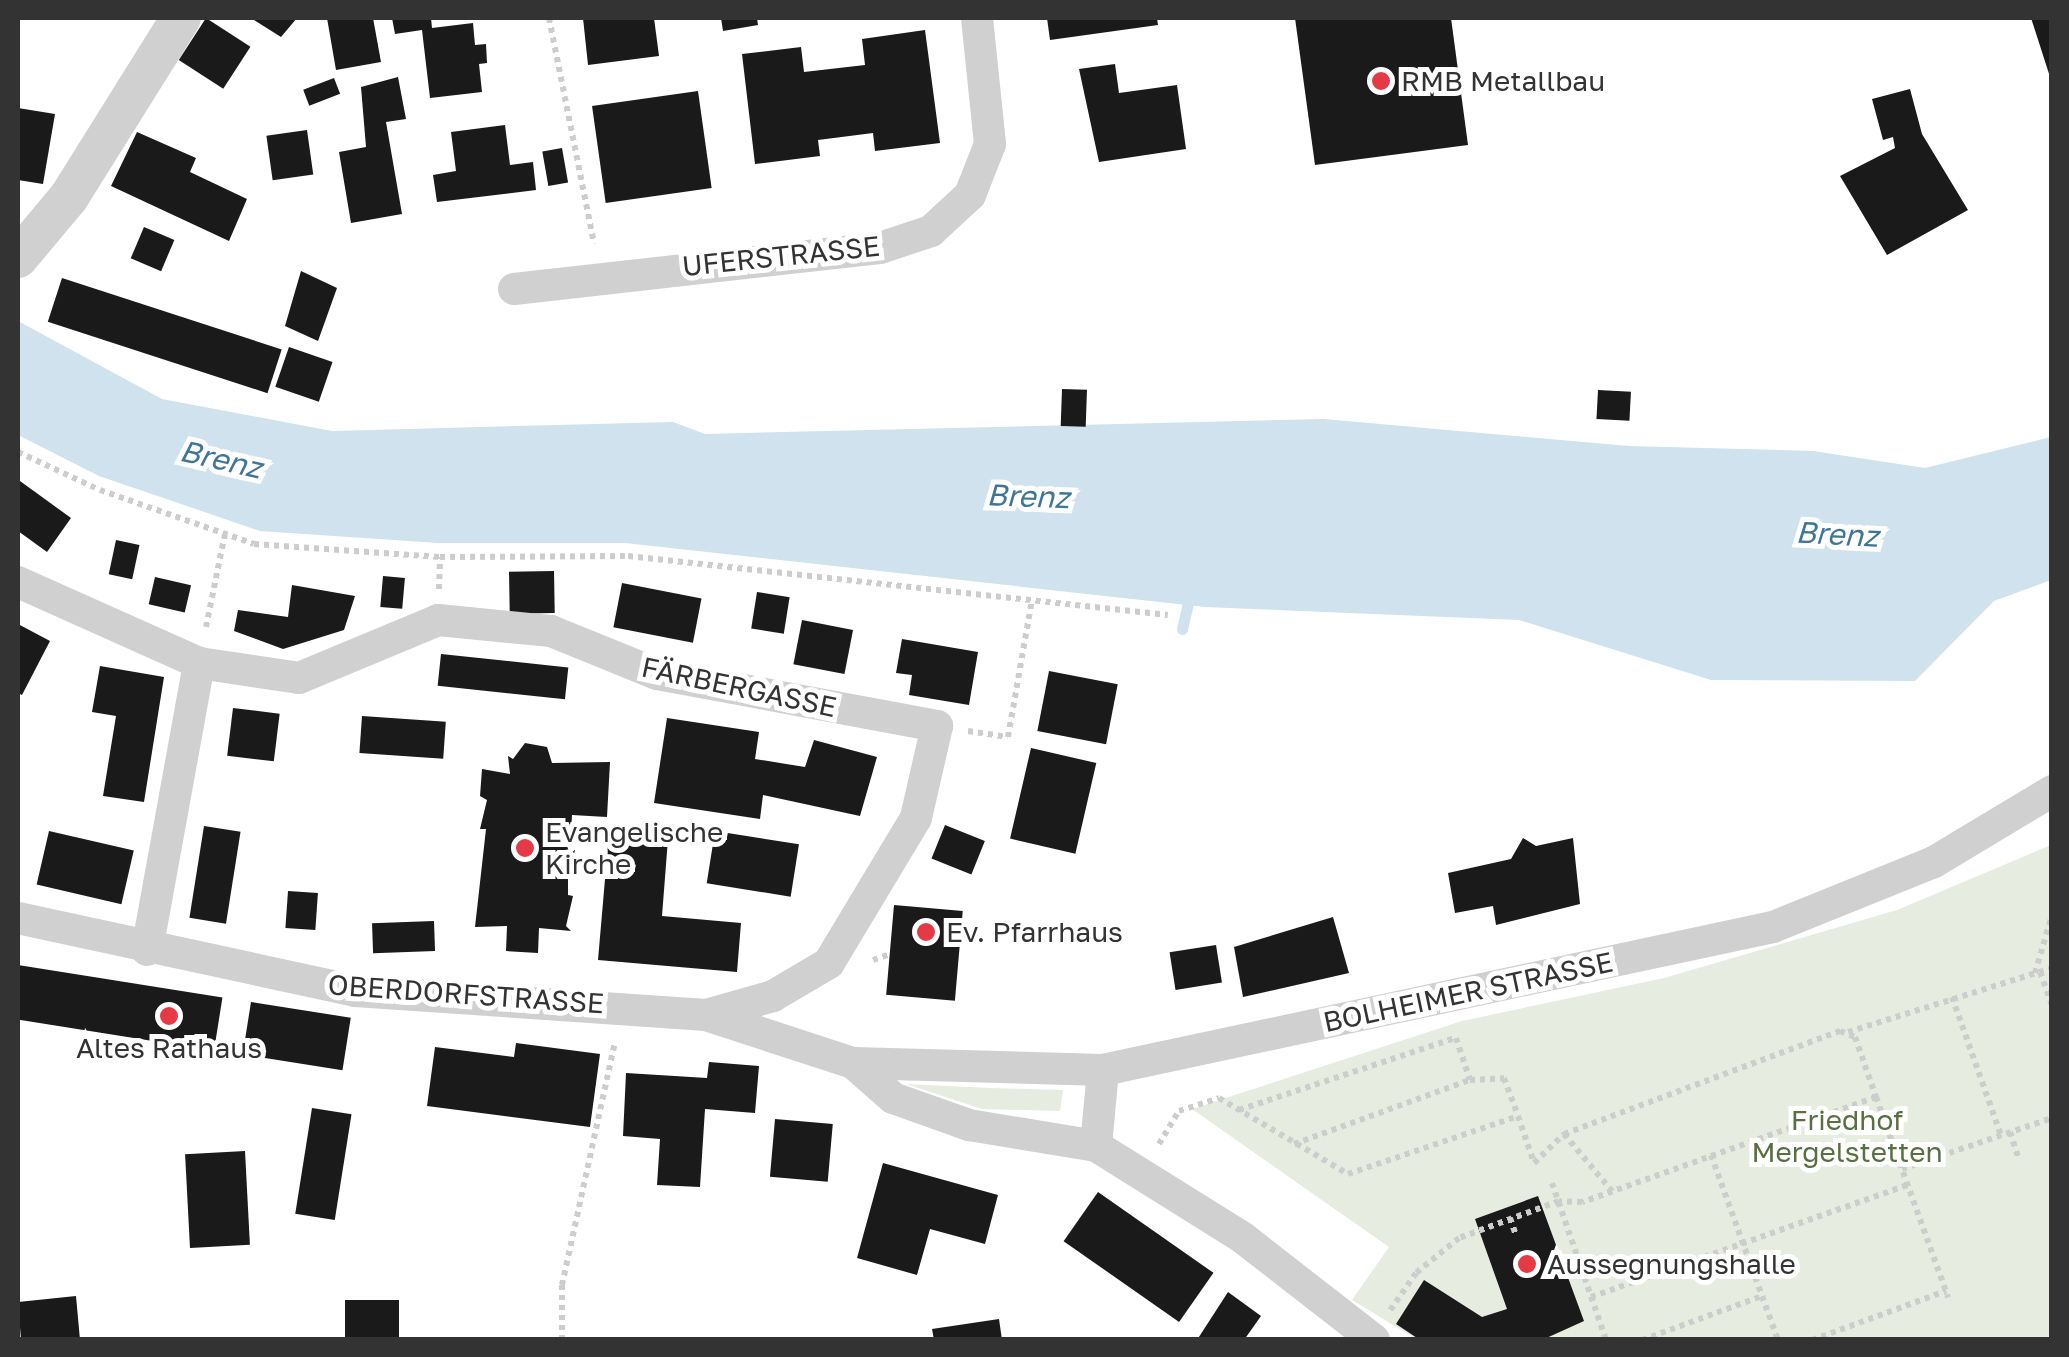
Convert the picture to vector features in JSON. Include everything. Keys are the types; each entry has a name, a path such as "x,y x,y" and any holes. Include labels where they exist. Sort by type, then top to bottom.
{"street":[{"path":"18,258 69,197 181,18"},
{"name":"UFERSTRASSE","path":"514,289 600,275 880,248 931,232 970,194 990,144 978,18"},
{"name":"FÄRBERGASSE","path":"18,582 199,663 299,678 438,620 551,632 657,674 938,726"},
{"path":"147,950 199,663"},
{"path":"706,1016 773,996 829,963 916,818 938,726"},
{"name":"BOLHEIMER STRASSE","path":"853,1064 1103,1070 1773,928 1934,862 2052,791"},
{"name":"OBERDORFSTRASSE","path":"18,918 147,950 355,991 706,1016 853,1064"},
{"path":"853,1064 894,1098 970,1125 1096,1146 1243,1238 1364,1337"},
{"path":"1096,1146 1103,1070"}],"path":[{"path":"548,18 600,275"},
{"path":"18,452 254,544 440,557 628,556 1168,615"},
{"path":"199,663 225,534"},
{"path":"938,726 1008,737 1032,600"},
{"path":"2052,915 2038,972 2052,1004"},
{"path":"1294,1144 1470,1080 1504,1078 1534,1163 1564,1134 1848,1032 2052,968"},
{"path":"1952,997 2001,1135"},
{"path":"1812,1340 1947,1294 1876,1097 1848,1032"},
{"path":"1239,1110 1456,1038 1470,1080"},
{"path":"562,1340 562,1285 612,1055"},
{"path":"1364,1337 1434,1256 1459,1238 1559,1201 1582,1202 1876,1097"},
{"path":"1140,1173 1179,1111 1219,1098 1348,1174 1518,1116"},
{"path":"1902,1169 2052,1118"},
{"path":"2010,1132 2019,1159"},
{"path":"1564,1134 1612,1191"},
{"path":"1712,1156 1778,1340"},
{"path":"1552,1183 1606,1340"},
{"path":"1592,1297 1908,1186"},
{"path":"1510,1218 1516,1236"},
{"path":"1642,1340 1762,1296"}],"green space":[{"name":"Friedhof Mergelstetten","path":"2051,845 2051,1339 1416,1339 1352,1300 1389,1247 1192,1109 1462,1021 1664,978 1897,910"},
{"path":"906,1084 1063,1090 1060,1111 982,1109"}],"water":[{"name":"Brenz","path":"18,321 162,399 332,431 673,422 705,434 1324,419 1629,446 1813,451 1925,468 2051,437 2051,580 1994,601 1915,681 1711,680 1519,620 1205,607 625,543 438,543 260,531 99,476 18,435"}],"building":[{"path":"206,18 250,47 223,89 179,60"},
{"path":"251,18 297,18 281,37"},
{"path":"327,18 373,18 381,62 336,70"},
{"path":"392,18 431,18 432,28 473,23 475,45 486,44 487,63 479,64 482,92 430,98 422,30 395,34"},
{"path":"583,18 654,18 659,56 588,65"},
{"path":"721,18 757,18 758,25 723,31"},
{"path":"1047,18 1157,18 1158,25 1050,40"},
{"name":"RMB Metallbau","path":"1295,18 1451,18 1468,145 1315,165"},
{"path":"2031,18 2052,18 2052,80 2051,80"},
{"path":"925,30 940,143 875,151 873,133 818,140 820,156 755,164 742,54 801,47 804,72 865,65 862,39"},
{"path":"1115,64 1119,93 1177,85 1186,149 1099,162 1079,69"},
{"path":"398,77 406,119 386,122 402,214 351,223 339,152 366,147 361,87"},
{"path":"334,78 340,94 309,106 303,90"},
{"path":"1910,89 1922,134 1968,210 1887,255 1840,176 1895,148 1893,137 1883,140 1872,99"},
{"path":"698,91 712,188 606,203 592,106"},
{"path":"18,108 55,114 43,184 18,180"},
{"path":"505,125 510,165 533,162 536,190 437,202 433,175 456,171 451,132"},
{"path":"307,130 313,175 273,180 266,136"},
{"path":"137,132 196,158 190,172 247,199 229,241 111,186"},
{"path":"562,148 568,182 548,186 542,151"},
{"path":"144,227 174,240 161,271 131,258"},
{"path":"301,271 337,288 318,341 285,326"},
{"path":"62,278 282,349 267,393 48,322"},
{"path":"289,347 332,362 319,402 275,387"},
{"path":"1062,389 1087,390 1086,427 1061,426"},
{"path":"1598,390 1631,392 1629,421 1596,419"},
{"path":"20,481 71,518 47,552 18,531"},
{"path":"116,540 139,545 132,579 109,574"},
{"path":"554,571 555,613 510,614 509,572"},
{"path":"383,576 405,578 402,609 380,607"},
{"path":"155,577 191,585 185,613 149,604"},
{"path":"622,583 702,598 693,643 613,627"},
{"path":"292,585 355,596 344,630 283,649 234,631 238,610 288,617"},
{"path":"757,592 790,597 784,634 751,629"},
{"path":"802,620 853,630 844,674 793,664"},
{"path":"18,624 50,641 22,695 18,693"},
{"path":"902,639 978,652 969,705 909,695 912,675 896,673"},
{"path":"441,654 568,667 565,699 438,686"},
{"path":"100,666 164,677 144,802 103,796 116,716 92,712"},
{"path":"1049,671 1118,684 1106,744 1037,731"},
{"path":"233,708 280,714 274,761 227,756"},
{"path":"362,716 446,722 443,759 359,753"},
{"path":"667,718 759,732 755,759 805,767 814,740 877,757 860,816 763,795 760,819 654,803"},
{"name":"Evangelische Kirche","path":"525,743 547,747 552,763 610,762 607,817 572,815 570,850 575,850 569,872 574,879 568,879 568,895 573,896 566,926 571,931 539,928 538,953 506,951 507,926 475,927 486,829 480,829 487,800 480,796 482,769 510,774 508,756 513,759"},
{"path":"1031,748 1096,763 1075,854 1010,839"},
{"path":"945,825 985,841 971,874 932,858"},
{"path":"204,826 241,832 226,924 189,918"},
{"path":"49,831 134,851 121,904 37,885"},
{"path":"715,831 799,844 791,897 707,883"},
{"path":"609,833 668,839 662,916 741,923 737,972 598,960"},
{"path":"1523,838 1536,846 1573,838 1580,904 1496,925 1493,906 1455,913 1448,873 1511,859"},
{"path":"288,891 318,893 315,930 285,928"},
{"name":"Ev. Pfarrhaus","path":"894,905 963,911 955,1001 886,995"},
{"path":"1333,917 1349,973 1243,997 1234,947"},
{"path":"434,921 435,951 373,953 372,923"},
{"path":"1216,945 1222,983 1176,990 1170,952"},
{"path":"18,965 222,997 214,1051 18,1020"},
{"path":"251,1002 351,1018 342,1070 243,1054"},
{"path":"516,1043 600,1054 590,1127 427,1106 435,1047 514,1057"},
{"path":"709,1062 759,1066 755,1113 705,1109 700,1187 657,1185 660,1139 623,1136 626,1073 707,1078"},
{"path":"312,1108 352,1114 335,1220 295,1214"},
{"path":"775,1119 833,1124 828,1182 770,1177"},
{"path":"245,1151 250,1245 190,1248 185,1154"},
{"path":"883,1163 998,1195 985,1244 930,1229 917,1275 857,1258"},
{"path":"1098,1192 1214,1273 1179,1322 1064,1241"},
{"name":"Aussegnungshalle","path":"1538,1196 1584,1321 1542,1340 1420,1340 1396,1324 1424,1280 1482,1317 1507,1309 1475,1219"},
{"path":"1228,1292 1261,1316 1244,1340 1197,1340"},
{"path":"76,1296 80,1340 21,1340 18,1302"},
{"path":"345,1300 399,1300 399,1340 345,1340"},
{"path":"999,1319 1002,1340 934,1340 932,1329"}],"waterway":[{"path":"1182,629 1190,594"}],"place":[{"name":"RMB Metallbau","path":"1381,81"},
{"name":"Evangelische Kirche","path":"525,848"},
{"name":"Ev. Pfarrhaus","path":"926,932"},
{"name":"Altes Rathaus","path":"169,1016"},
{"name":"Aussegnungshalle","path":"1527,1264"}]}
